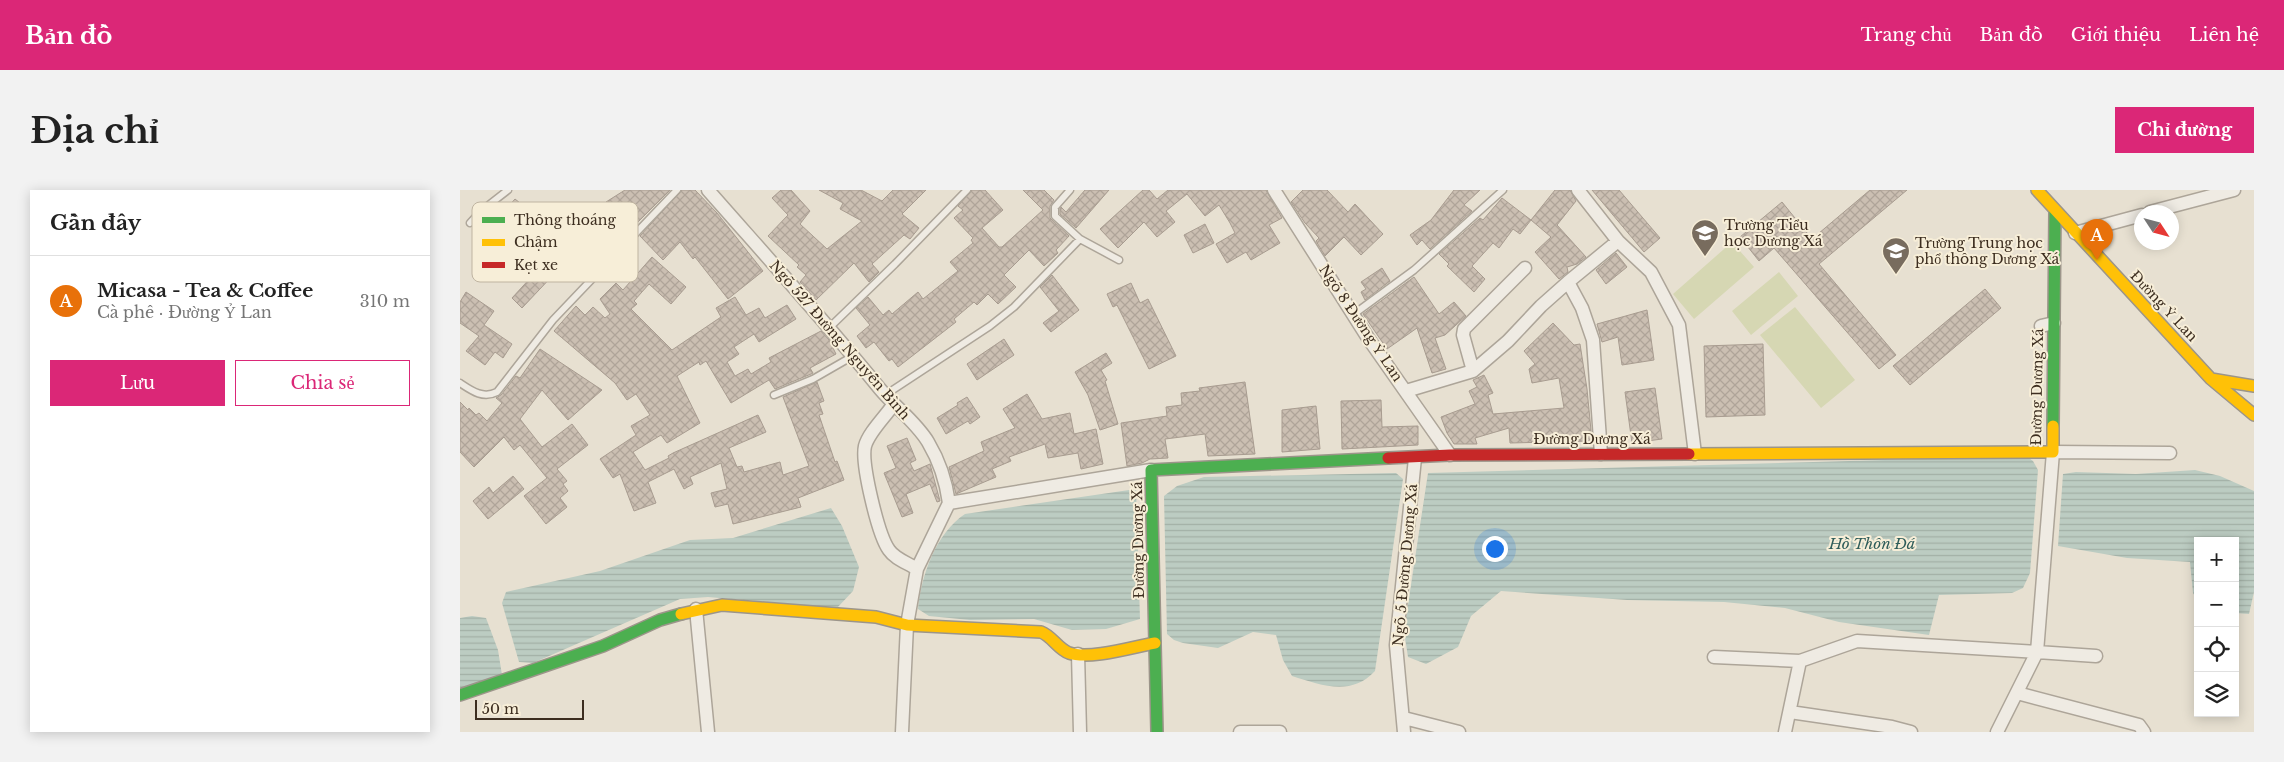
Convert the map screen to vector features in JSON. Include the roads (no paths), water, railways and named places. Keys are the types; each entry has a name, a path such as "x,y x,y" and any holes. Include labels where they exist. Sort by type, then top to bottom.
{"street":[{"name":"Ngõ 8 Đường Ỷ Lan","path":"1274,190 1354,314 1450,455"},
{"path":"1578,190 1618,241 1650,272 1678,325 1695,454"},
{"name":"Đường Ỷ Lan","path":"2037,190 2210,379 2254,415"},
{"path":"2053,190 2055,211"},
{"path":"2177,205 2234,190"},
{"name":"Ngõ 527 Đường Nguyễn Bình","path":"710,191 830,327 889,400 927,440 939,461 947,486 949,503"},
{"name":"Đường Dương Xá","path":"1157,732 1151,470 1450,455 2053,452 2048,324 2055,211"},
{"path":"2075,233 2134,217"},
{"path":"1406,390 1473,371 1508,341 1541,306 1618,241"},
{"path":"1473,371 1464,329 1525,268"},
{"path":"1568,282 1582,308 1593,340 1601,454"},
{"path":"2210,379 2254,386"},
{"path":"889,400 866,443 864,452 868,481 885,544 895,556 917,569"},
{"path":"1997,732 2037,652 2053,452 2170,453"},
{"name":"Ngõ 5 Đường Dương Xá","path":"1404,732 1396,645 1414,458"},
{"path":"902,732 907,625 917,569 949,503 1151,470"},
{"path":"460,695 603,646 660,620 722,605 876,617 907,625 1041,632 1048,634 1070,654 1155,640"},
{"path":"696,610 708,732"},
{"path":"1714,657 1800,661 1857,641 2096,656"},
{"path":"1078,654 1080,732"},
{"path":"1785,732 1800,661"},
{"path":"2017,693 2139,725 2144,732"},
{"path":"1790,712 1892,727 1911,732"},
{"path":"1404,718 1459,732"},
{"path":"1240,732 1280,732"}],"lane":[{"path":"493,202 508,190"},
{"path":"638,231 677,190"},
{"path":"830,327 967,190"},
{"path":"1070,190 1055,208 1056,216 1065,227 1080,239 1119,260"},
{"path":"1354,314 1414,270 1503,190"},
{"path":"889,400 1014,307 1080,239"},
{"path":"460,382 484,395 489,396 497,392 553,320 589,282"},
{"path":"774,395 813,379 853,356"}],"water":[{"name":"Hồ Thôn Đá","path":"2026,456 2033,461 2038,470 2030,573 2023,588 2012,593 1939,595 1929,635 1839,622 1785,608 1724,602 1627,600 1501,591 1471,616 1458,647 1426,664 1408,657 1404,631 1428,473"},
{"path":"2195,470 2220,476 2254,491 2254,592 2249,614 2239,613 2239,537 2194,537 2194,595 2190,562 2127,558 2058,546 2063,474 2076,472 2136,474"},
{"path":"1396,473 1403,479 1375,671 1366,679 1356,684 1335,687 1292,676 1283,660 1276,635 1253,632 1218,648 1183,643 1174,640 1167,634 1164,496 1177,486 1204,477"},
{"path":"1136,489 1140,619 1106,629 1072,630 1034,619 970,620 929,616 918,609 923,583 932,556 946,532 965,514"},
{"path":"831,508 842,526 859,567 853,591 837,608 708,597 680,599 533,663 519,662 502,603 506,592 600,571 690,540 733,538"},
{"path":"472,616 486,618 498,650 502,675 460,688 460,618"}],"place":[{"name":"Trường Tiểu học Dương Xá","path":"1705,257"},
{"name":"Micasa - Tea & Coffee","path":"2097,260"},
{"name":"Trường Trung học phổ thông Dương Xá","path":"1896,275"}]}
